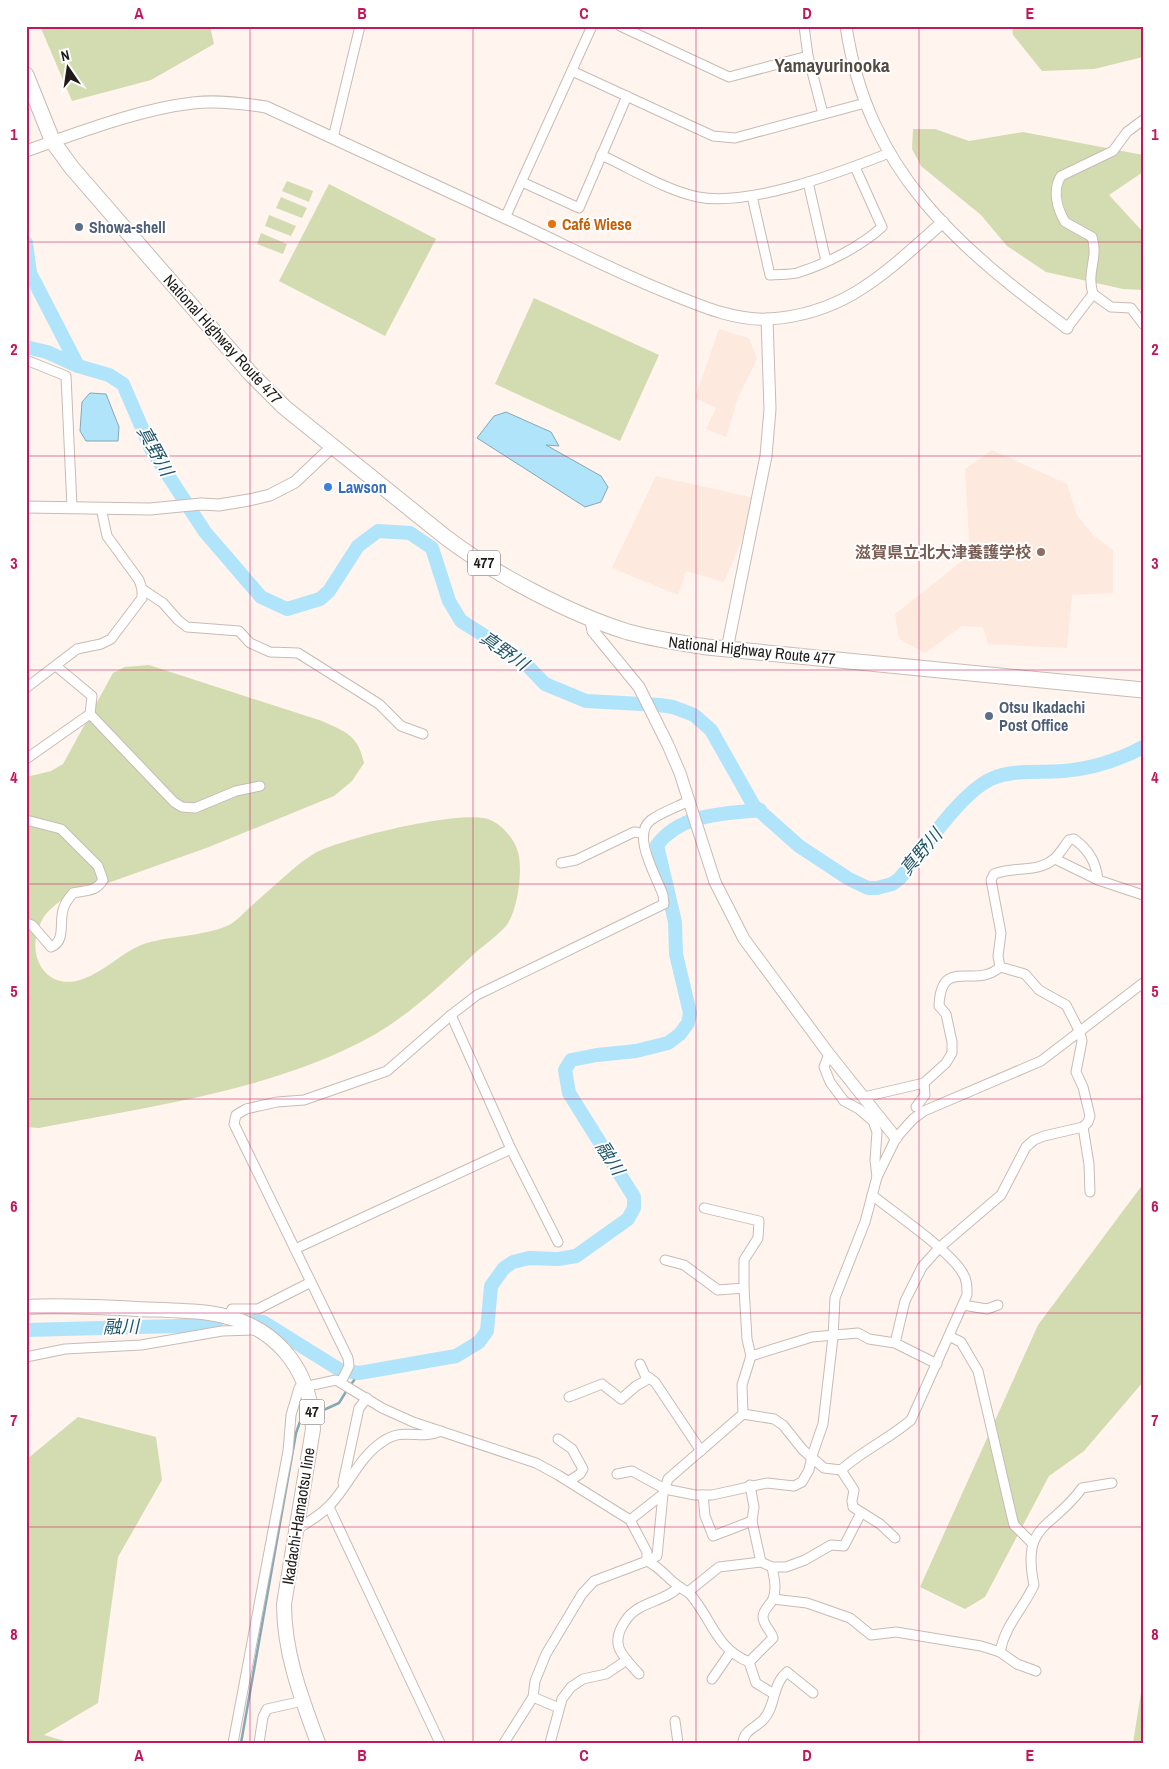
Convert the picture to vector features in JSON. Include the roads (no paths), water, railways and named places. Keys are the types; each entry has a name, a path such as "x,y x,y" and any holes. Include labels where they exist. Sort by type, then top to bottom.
{"highway":[{"name":"National Highway Route 477","path":"26,75 52,142 72,168 250,373 284,407 466,553 527,588 590,617 626,631 662,641 1143,690"}],"main road":[{"name":"Ikadachi-Hamaotsu line","path":"26,1307 64,1306 186,1311 228,1318 257,1330 276,1343 296,1364 306,1385 312,1407 313,1429 284,1604 284,1622 290,1660 318,1743"}],"street":[{"path":"333,138 360,26"},
{"path":"505,218 592,26"},
{"path":"620,26 729,77 808,56"},
{"path":"804,26 808,56 823,114"},
{"path":"846,26 849,45 865,103 889,153 917,195 979,260 1067,328 1093,294"},
{"path":"572,71 713,136 723,138 735,138 865,103"},
{"path":"522,182 579,208 627,96"},
{"path":"26,151 163,107 194,102 234,102 266,107 640,282 708,309 734,316 767,319 827,308 855,295 880,278 942,222"},
{"path":"1143,120 1127,132 1113,151 1061,176 1058,181 1057,203 1064,222 1092,237 1095,246 1089,276 1093,294 1111,307 1132,308 1143,324"},
{"path":"601,154 680,191 699,197 726,198 752,196 808,182 889,153"},
{"path":"752,196 770,275 796,273 826,261 870,237 882,226 855,166"},
{"path":"808,182 826,261"},
{"path":"727,649 766,456 770,409 767,319"},
{"path":"26,360 66,376 72,508"},
{"path":"26,507 101,508 219,505 270,495 295,482 332,446"},
{"path":"101,508 107,536 142,589 163,602 178,620 187,627 238,632 250,643 270,652 298,653 379,704 401,726 423,734"},
{"path":"26,688 77,649 101,644 110,639 142,598 142,589"},
{"path":"590,617 593,631 639,687 668,745 689,801 715,882 729,912 759,961 829,1054 896,1138"},
{"path":"26,759 90,714 92,696 56,666"},
{"path":"90,714 174,802 182,807 195,808 236,791 260,786"},
{"path":"340,1382 349,1366 348,1358 234,1124 236,1115 246,1109 277,1102 304,1100 387,1071 477,995 664,904 663,894 642,840 642,833 650,820 689,801"},
{"path":"26,820 61,829 98,866 102,880 99,887 89,891 73,893 66,902 63,908 60,940 56,945 51,947 32,925 26,923"},
{"path":"561,863 576,860 634,832 642,833"},
{"path":"1000,967 998,956 1001,933 991,880 994,874 1015,868 1044,866 1055,859 1069,840 1074,839 1092,857 1097,865 1098,880"},
{"path":"1055,859 1098,880 1143,895"},
{"path":"864,1097 924,1083 946,1063 952,1052 952,1042 946,1014 939,1006 942,985 947,979 956,976 987,976 1000,967 1026,974 1039,990 1066,1005 1080,1032 1082,1040 1076,1072 1084,1087 1090,1116 1088,1122 1083,1127 1034,1140 1026,1147 1001,1196 939,1248 922,1267 912,1283 899,1321 895,1342"},
{"path":"617,1474 632,1471 664,1492 703,1495 750,1485 767,1483 794,1486 802,1482 809,1470 823,1424 833,1337 835,1298 865,1222 877,1177 896,1138 913,1118 924,1111 1041,1061 1143,983"},
{"path":"451,1015 511,1149 558,1242"},
{"path":"829,1054 824,1067 830,1082 844,1101 859,1109 873,1121 877,1132 875,1160 877,1177"},
{"path":"916,1107 925,1095 924,1083"},
{"path":"1083,1127 1089,1164 1090,1192"},
{"path":"295,1249 511,1149"},
{"path":"504,1743 533,1697 535,1681 546,1654 582,1594 594,1581 657,1556 664,1492 668,1479 743,1414 774,1419 783,1425 803,1450 824,1468 841,1470 854,1458 898,1431 911,1420 963,1305 967,1295 967,1282 962,1271 939,1248 872,1195"},
{"path":"704,1208 759,1221 758,1238 744,1260 747,1339 751,1356 742,1385 743,1414"},
{"path":"665,1260 684,1265 718,1290 744,1288"},
{"path":"228,1318 232,1309 258,1309 311,1282"},
{"path":"963,1305 987,1309 998,1305"},
{"path":"26,1357 65,1348 141,1345 222,1331 257,1330"},
{"path":"751,1356 812,1337 833,1337 858,1333 869,1339 895,1342 937,1364"},
{"path":"949,1336 961,1342 978,1371 1014,1524 1032,1543"},
{"path":"640,1364 645,1375 655,1382 701,1450"},
{"path":"569,1397 602,1384 621,1399 636,1386 650,1378"},
{"path":"233,1743 288,1451 291,1415 299,1388 326,1380 336,1380 405,1419 536,1463 569,1481 630,1520 647,1552 647,1561"},
{"path":"341,1488 359,1408 367,1398"},
{"path":"296,1530 329,1507 364,1458 381,1442 395,1434 430,1436 441,1431"},
{"path":"558,1439 572,1449 582,1469 580,1474 569,1481"},
{"path":"841,1470 854,1490 853,1507 880,1524 895,1538"},
{"path":"1000,1652 1003,1637 1012,1619 1034,1585 1029,1563 1032,1543 1043,1526 1074,1500 1082,1488 1112,1483"},
{"path":"750,1485 754,1507 752,1521 762,1562"},
{"path":"630,1520 664,1492"},
{"path":"703,1495 705,1516 713,1536 752,1521"},
{"path":"329,1507 440,1743"},
{"path":"688,1592 719,1567 762,1562 772,1567 786,1567 805,1560 831,1545 844,1546 861,1513"},
{"path":"647,1561 661,1568 679,1587 688,1592 720,1642 730,1653 749,1662 756,1683 774,1694"},
{"path":"749,1662 772,1638 772,1633 763,1622 763,1614 773,1599 775,1580 772,1567"},
{"path":"638,1674 619,1650 617,1638 628,1616 639,1608 672,1594 679,1587"},
{"path":"773,1599 807,1603 850,1618 871,1634 896,1632 981,1646 1000,1652 1017,1664 1036,1671"},
{"path":"712,1680 730,1653"},
{"path":"550,1743 562,1699 571,1687 583,1679 606,1674 627,1660"},
{"path":"742,1743 748,1731 769,1714 774,1694 787,1672 813,1692"},
{"path":"533,1697 559,1708"},
{"path":"259,1743 267,1709 303,1701"},
{"path":"675,1721 678,1743"}],"water":[{"path":"90,393 106,394 119,427 118,441 86,441 80,431 82,402"},
{"path":"506,412 551,432 559,446 546,445 601,476 608,487 601,502 585,507 477,438 494,416"}],"waterway":[{"name":"真野川","path":"26,243 30,273 78,366"},
{"name":"真野川","path":"26,347 47,352 78,366 109,375 123,384 151,449 205,532 261,597 287,609 320,599 329,591 358,546 378,531 410,533 432,548 449,601 461,621 520,658 545,684 586,701 660,705 673,707 694,715 711,730 754,806 799,846 849,879 868,888 892,884 899,879 954,810 979,786 991,779 1008,774 1063,771 1094,766 1114,760 1143,747"},
{"name":"融川","path":"254,1321 263,1322 340,1370 359,1373 456,1356 479,1342 487,1331 491,1286 504,1268 513,1262 529,1258 558,1259 576,1256 628,1219 634,1208 634,1197 569,1093 565,1070 571,1060 636,1051 668,1043 680,1034 688,1023 690,1013 676,954 675,922 657,845 667,834 690,821 717,814 760,810"},
{"name":"融川","path":"26,1330 216,1325"},
{"path":"350,1386 359,1373"},
{"path":"317,1413 339,1403 347,1390"},
{"path":"241,1743 296,1433 301,1419 307,1416"}],"place":[{"name":"Café Wiese","path":"552,224"},
{"name":"Showa-shell","path":"79,227"},
{"name":"Lawson","path":"328,487"},
{"name":"滋賀県立北大津養護学校","path":"1041,552"},
{"name":"Otsu Ikadachi Post Office","path":"989,716"}],"district":[{"name":"Yamayurinooka","path":"832,65"}]}
